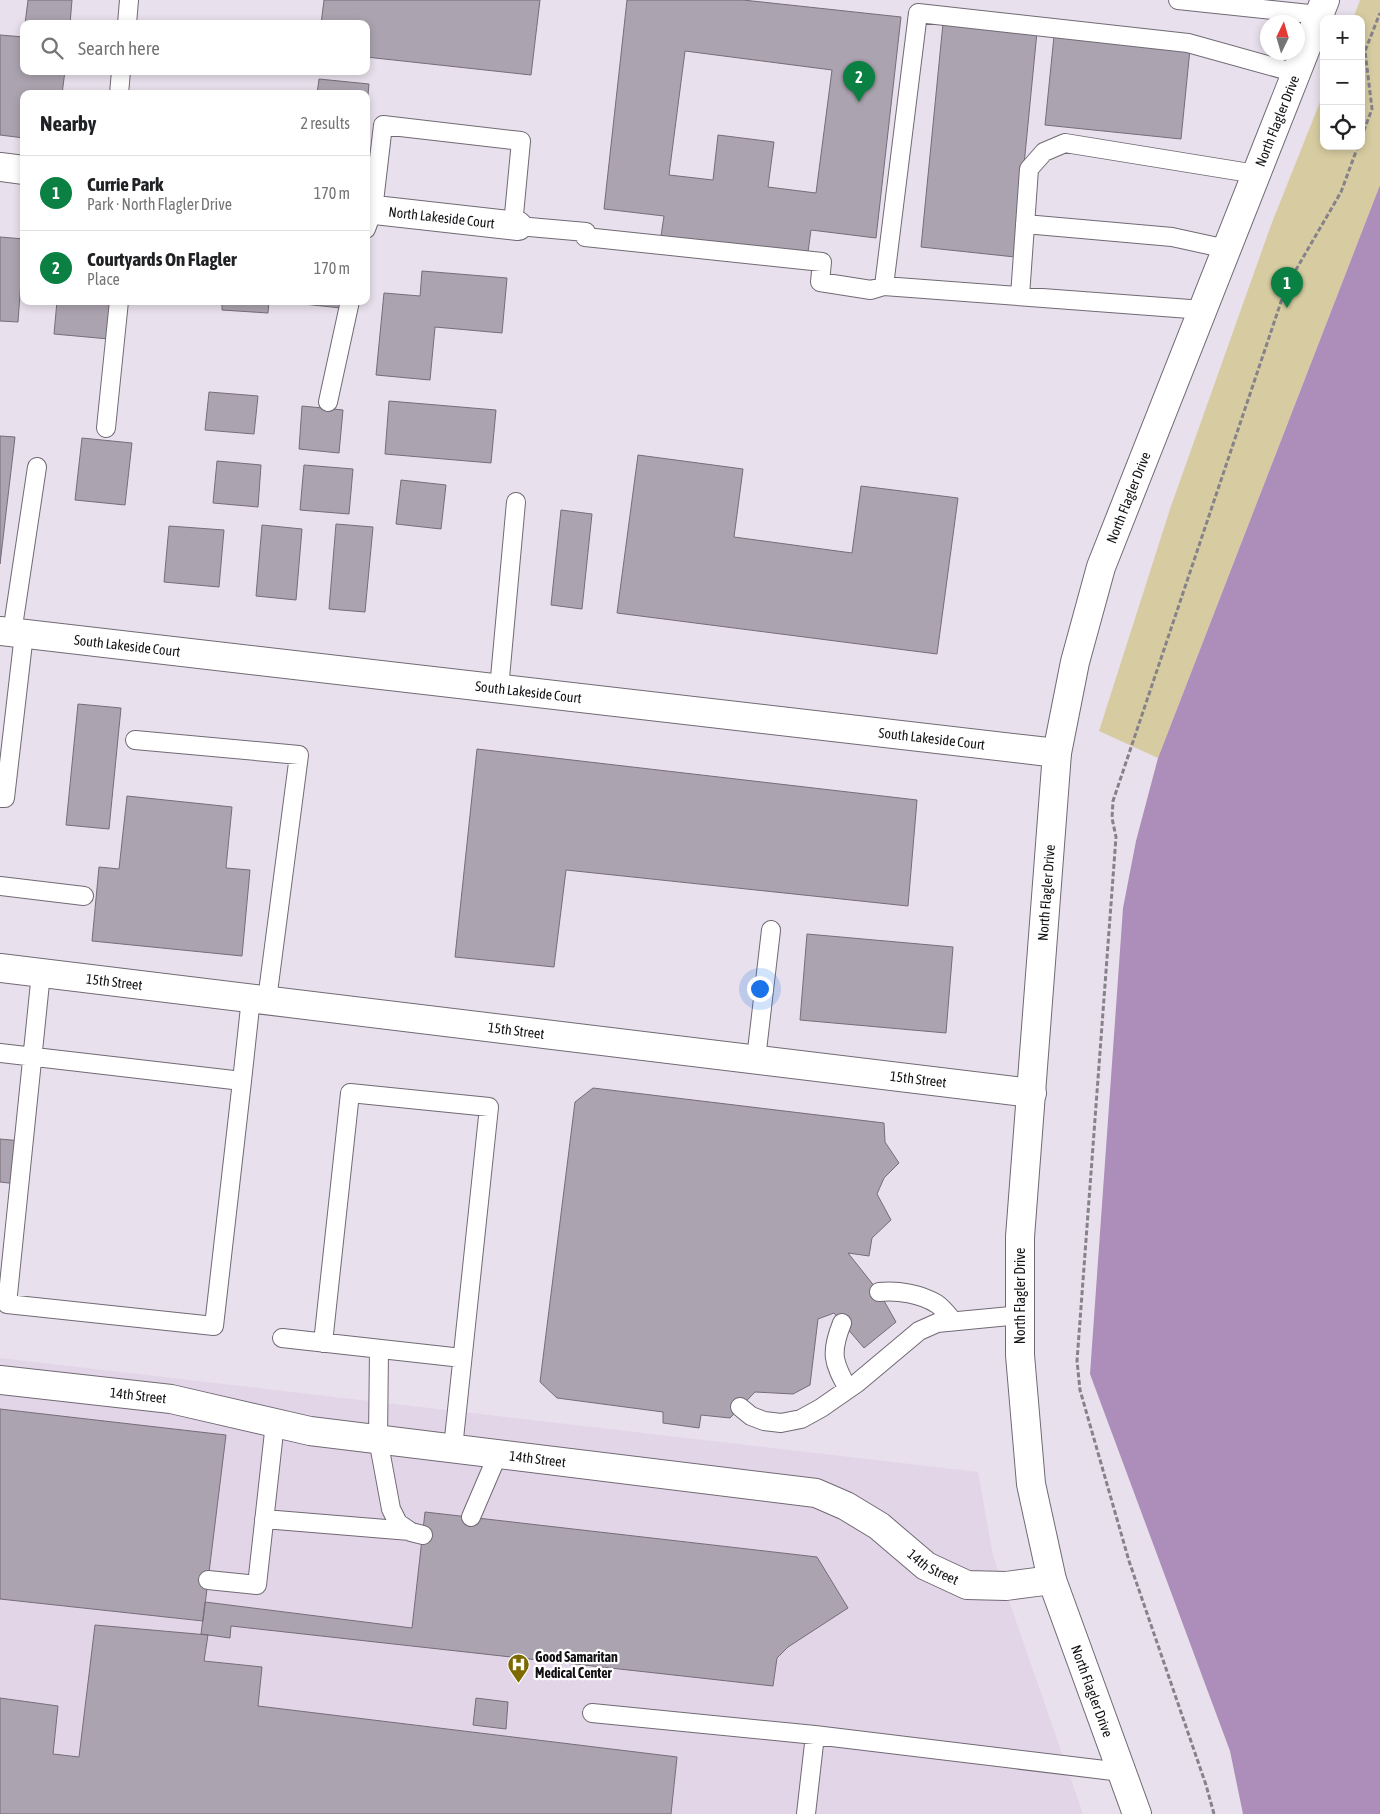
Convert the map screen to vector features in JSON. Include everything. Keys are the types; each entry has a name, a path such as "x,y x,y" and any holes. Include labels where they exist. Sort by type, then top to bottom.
{"street":[{"name":"North Flagler Drive","path":"1137,1814 1052,1580 1031,1484 1020,1355 1020,1237 1057,753 1075,662 1101,567 1322,7"},
{"path":"0,167 20,170"},
{"name":"North Lakeside Court","path":"370,216 515,226"},
{"name":"South Lakeside Court","path":"12,633 1057,753"},
{"name":"15th Street","path":"0,968 1032,1093"},
{"name":"14th Street","path":"0,1380 172,1399 310,1431 816,1493 846,1506 879,1526 926,1566 967,1585 1006,1586 1052,1580"}],"lane":[{"path":"126,20 129,0"},
{"path":"1178,0 1322,7"},
{"path":"884,286 918,14 1188,43 1296,73"},
{"path":"119,90 121,75"},
{"path":"370,204 383,125 521,141 515,226 822,262 820,282 871,290 884,286 1203,310"},
{"path":"1020,296 1028,169 1044,152 1065,143 1256,174"},
{"path":"1025,224 1172,237 1227,249"},
{"path":"106,428 119,305"},
{"path":"328,402 349,305"},
{"path":"0,798 5,798 12,633 37,467"},
{"path":"499,689 516,502"},
{"path":"41,973 4,1303 214,1326 242,1081 259,999 299,755 135,740"},
{"path":"0,886 84,896"},
{"path":"756,1059 771,930"},
{"path":"0,1053 242,1081"},
{"path":"323,1343 350,1094 489,1107 453,1448"},
{"path":"880,1292 906,1293 923,1297 938,1305 953,1321"},
{"path":"740,1407 751,1416 764,1421 781,1423 801,1420 848,1389 919,1331 937,1324 953,1321 1020,1315"},
{"path":"842,1323 837,1335 834,1356 838,1371 848,1389"},
{"path":"282,1338 462,1358"},
{"path":"264,1519 417,1533 398,1523 390,1509 378,1439 379,1349"},
{"path":"208,1580 257,1585 275,1423"},
{"path":"471,1517 498,1454"},
{"path":"592,1713 815,1735 1122,1772"},
{"path":"806,1814 815,1735"}],"path":[{"path":"1365,127 1372,108 1365,51 1380,13"},
{"path":"1214,1814 1206,1785 1129,1561 1080,1390 1078,1353 1116,837 1112,818 1113,801 1286,287 1341,192 1357,150"}],"shaded area":[{"path":"1360,0 1380,0 1380,185 1158,758 1099,731 1170,509 1271,225 1320,102 1320,150 1365,150 1365,15 1354,15"},
{"path":"1380,185 1380,1814 1243,1814 1230,1751 1090,1374 1123,908 1136,841 1158,758"},
{"name":"Good Samaritan Medical Center","path":"0,1358 978,1472 993,1555 1083,1814 0,1814"}],"building":[{"path":"28,0 72,0 70,20 26,20"},
{"path":"324,0 540,0 531,75 370,57 370,20 322,20"},
{"path":"627,0 743,0 901,17 876,238 811,230 808,252 661,236 664,216 604,209","holes":["685,51 832,70 816,193 768,187 774,142 718,135 713,180 669,175"]},
{"path":"943,23 1037,32 1015,257 921,247"},
{"path":"0,35 20,37 20,75 64,75 63,90 20,90 20,138 0,135"},
{"path":"1054,36 1190,49 1181,139 1045,125"},
{"path":"319,79 369,84 368,90 318,90"},
{"path":"0,237 20,239 18,322 0,321"},
{"path":"422,271 507,278 502,333 435,327 430,380 376,375 384,293 420,296"},
{"path":"57,305 112,305 109,339 54,334"},
{"path":"222,305 269,305 268,313 222,310"},
{"path":"313,305 341,305 341,308"},
{"path":"209,392 258,396 254,434 205,430"},
{"path":"389,401 496,410 491,463 385,454"},
{"path":"302,406 343,410 339,453 299,449"},
{"path":"0,436 15,437 0,564"},
{"path":"82,438 132,443 125,505 75,500"},
{"path":"638,455 743,469 734,537 852,553 861,486 958,498 937,654 617,613"},
{"path":"217,461 261,465 258,507 213,503"},
{"path":"304,465 353,469 349,514 300,510"},
{"path":"401,480 446,485 441,529 396,524"},
{"path":"561,510 592,514 582,609 551,605"},
{"path":"336,524 373,527 365,612 329,609"},
{"path":"262,525 302,529 296,600 256,596"},
{"path":"169,526 224,530 219,587 164,582"},
{"path":"78,704 121,708 109,829 66,825"},
{"path":"477,749 917,800 908,906 566,870 554,967 455,957"},
{"path":"127,796 232,807 226,868 250,870 242,956 92,941 99,867 119,869"},
{"path":"807,934 953,947 946,1033 800,1020"},
{"path":"593,1088 884,1123 885,1142 899,1163 884,1178 877,1194 891,1220 872,1238 869,1256 848,1253 879,1292 896,1322 864,1348 834,1313 818,1319 810,1385 793,1394 755,1392 730,1418 701,1415 699,1428 663,1423 663,1412 557,1398 540,1382 575,1102"},
{"path":"0,1139 22,1141 17,1184 0,1182"},
{"path":"0,1409 226,1435 203,1621 0,1599"},
{"path":"425,1512 817,1557 848,1608 788,1647 777,1658 773,1686 231,1626 230,1638 201,1634 205,1602 412,1628"},
{"path":"95,1625 208,1635 204,1661 262,1667 258,1706 677,1757 671,1814 0,1814 0,1698 58,1706 53,1754 79,1757"},
{"path":"476,1698 508,1702 506,1729 473,1725"}],"place":[{"name":"Courtyards On Flagler","path":"859,102"},
{"name":"Currie Park","path":"1287,308"},
{"name":"Good Samaritan Medical Center","path":"519,1684"}]}
